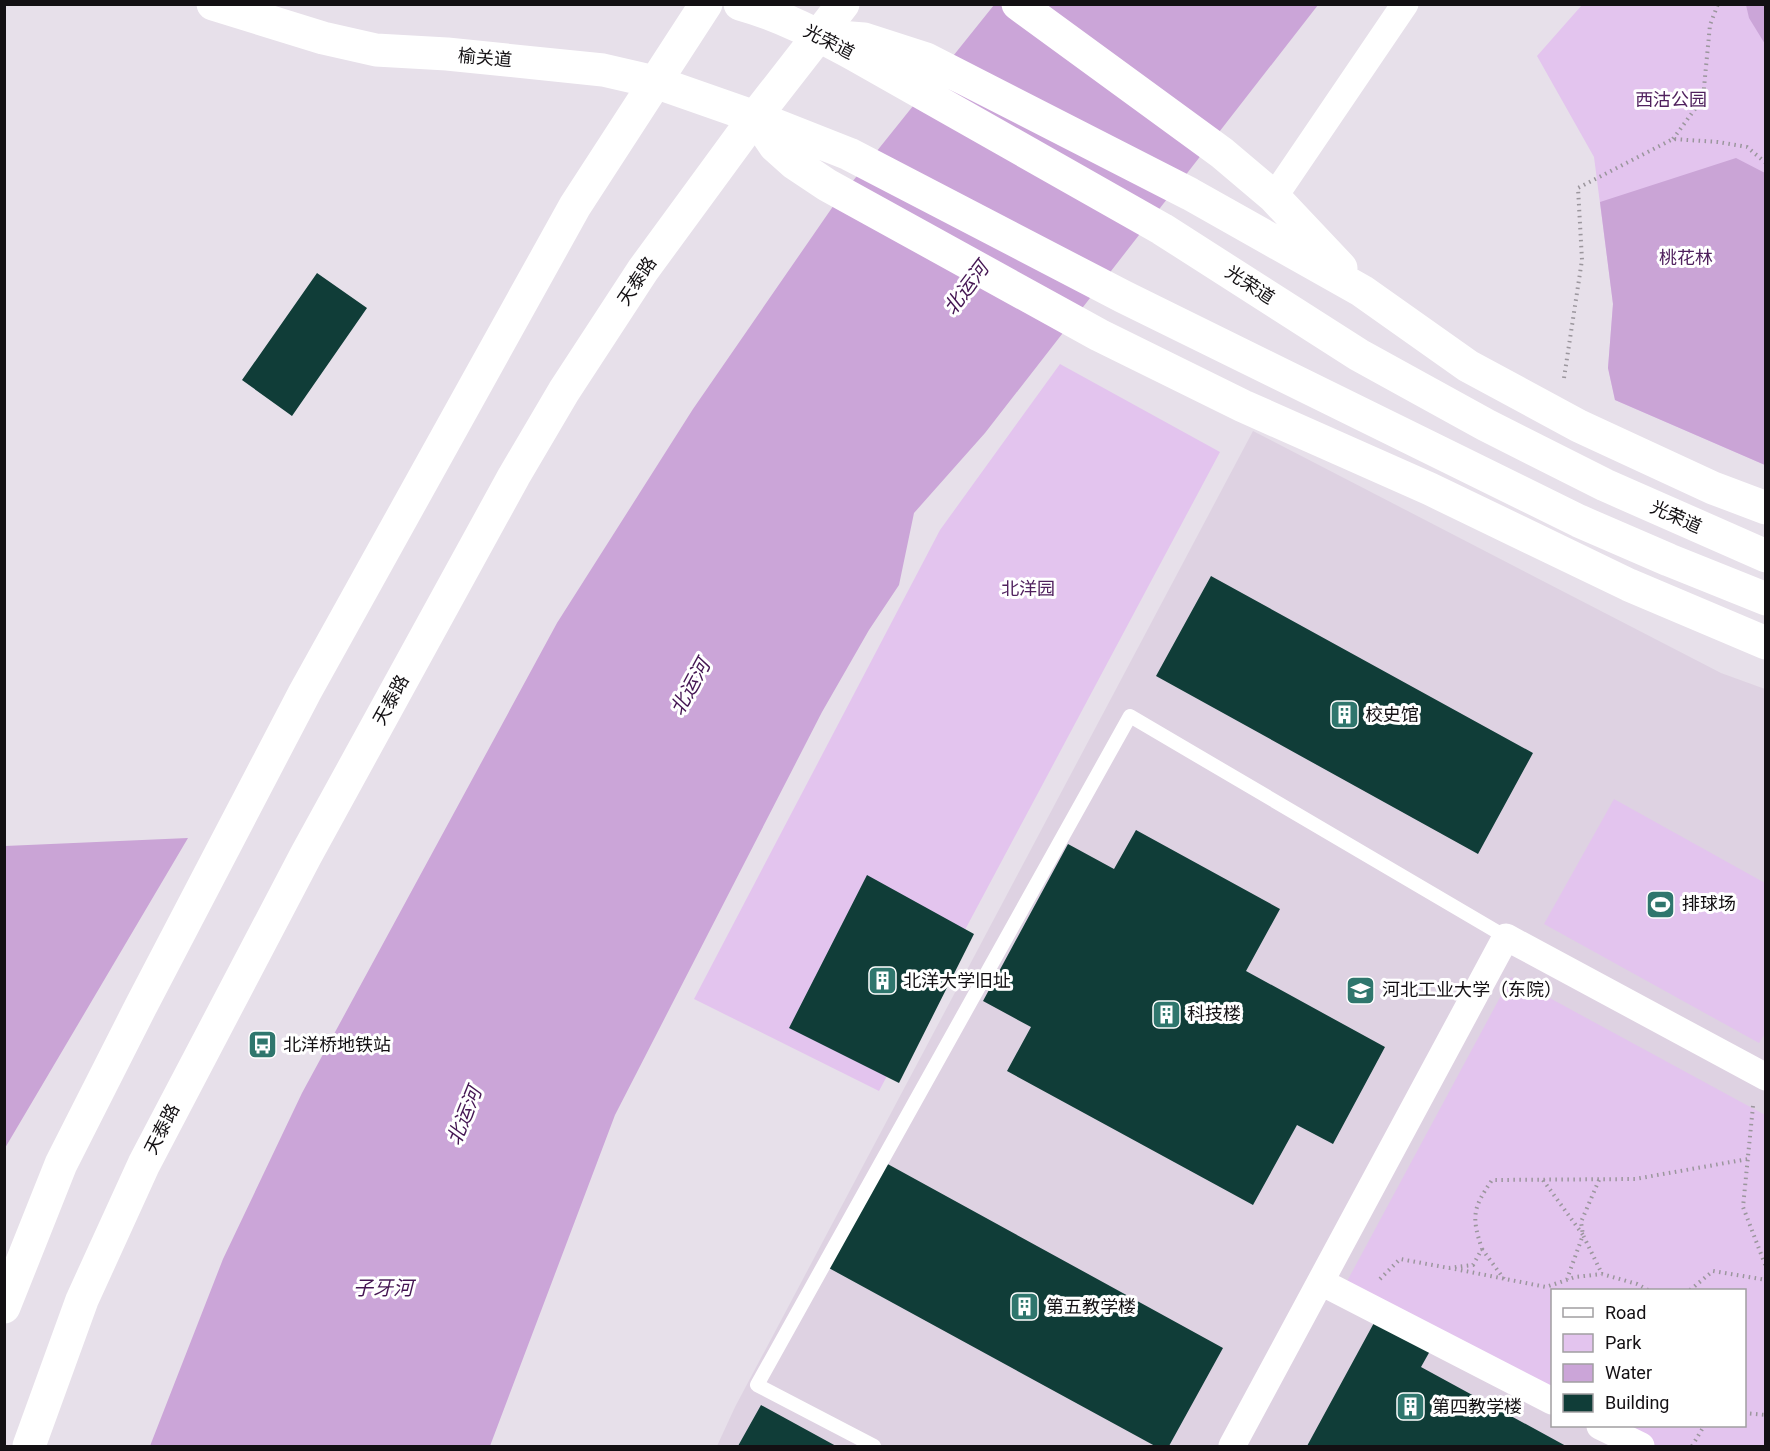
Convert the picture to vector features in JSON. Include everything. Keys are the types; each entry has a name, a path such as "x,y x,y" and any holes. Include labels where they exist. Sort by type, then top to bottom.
{"main road":[{"name":"榆关道","path":"213,4 323,38 376,50 525,61 603,70 655,82 755,117"},
{"path":"4,1307 61,1164 305,692 563,226 706,4"},
{"name":"光荣道","path":"740,4 758,9 819,35 1162,229 1359,356 1486,425 1605,485 1766,556"},
{"name":"天泰路","path":"29,1446 82,1300 144,1164 311,844 514,476 564,391 643,270 755,117 843,4"},
{"path":"1018,4 1222,153 1274,197 1362,291"},
{"path":"819,35 864,39 926,59 1190,194 1362,291 1468,366 1558,414 1703,483 1766,508"},
{"path":"755,117 849,154 1124,297 1580,521 1766,599"},
{"path":"755,117 775,146 794,163 827,185 1099,335 1242,406 1430,489 1629,585 1766,643"}],"street":[{"path":"1274,197 1404,4"},
{"path":"1232,1446 1506,937 1761,1074"},
{"path":"1321,1282 1551,1400"},
{"path":"1604,1427 1641,1446"}],"lane":[{"path":"874,1446 757,1385 1130,716 1506,937"}],"path":[{"path":"1558,414 1582,260 1578,188 1673,139 1703,98 1710,25 1718,4"},
{"path":"1673,139 1718,142 1747,147 1766,164"},
{"path":"1761,1074 1743,1208 1766,1267"},
{"path":"1503,1279 1482,1249 1475,1226 1476,1203 1492,1180 1635,1179 1748,1159"},
{"path":"1543,1180 1583,1235 1602,1274"},
{"path":"1567,1280 1583,1235 1581,1222 1599,1180"},
{"path":"1449,1268 1473,1264 1482,1249"},
{"path":"1358,1301 1400,1259 1546,1287 1567,1280 1602,1274 1646,1289"},
{"path":"1691,1289 1713,1271 1766,1280"},
{"path":"1746,1413 1766,1415"},
{"path":"1692,1446 1703,1427"}],"shaded area":[{"name":"河北工业大学（东院）","path":"1253,431 1721,673 1765,689 1765,1446 717,1446 735,1407"}],"green space":[{"name":"西沽公园","path":"1582,5 1765,5 1765,465 1615,400 1608,368 1613,304 1594,157 1537,56"},
{"name":"桃花林","path":"1736,158 1765,173 1765,465 1615,400 1608,368 1613,304 1600,202"},
{"name":"北洋园","path":"1060,364 1220,452 879,1091 694,999 940,530"},
{"name":"排球场","path":"1614,799 1765,883 1766,1032 1759,1043 1544,924"},
{"path":"188,838 5,1148 5,846"},
{"path":"1511,977 1765,1115 1765,1446 1643,1446 1606,1427 1746,1427 1746,1289 1551,1289 1551,1397 1345,1285"}],"water":[{"name":"子牙河","path":"994,5 1318,5 985,433 914,513 899,585 869,630 822,712 615,1115 490,1446 150,1446 223,1259 302,1093 557,623 693,409 836,202"},
{"path":"1746,5 1765,5 1765,44 1749,18"}],"building":[{"path":"317,273 367,308 292,416 242,380"},
{"name":"校史馆","path":"1211,576 1533,753 1478,854 1156,676"},
{"name":"科技楼","path":"1136,830 1280,909 1246,971 1385,1047 1333,1144 1297,1125 1253,1205 1007,1071 1031,1027 983,1001 1068,844 1114,869"},
{"name":"北洋大学旧址","path":"867,875 974,934 899,1083 789,1028"},
{"name":"第五教学楼","path":"884,1162 1223,1348 1169,1446 1155,1446 827,1267"},
{"name":"第四教学楼","path":"1375,1321 1430,1351 1421,1367 1566,1446 1307,1446"},
{"path":"761,1405 836,1446 738,1446"}],"place":[{"name":"校史馆","path":"1344,715"},
{"name":"排球场","path":"1661,904"},
{"name":"北洋大学旧址","path":"882,981"},
{"name":"河北工业大学（东院）","path":"1361,990"},
{"name":"科技楼","path":"1166,1014"},
{"name":"北洋桥地铁站","path":"262,1045"},
{"name":"第五教学楼","path":"1025,1307"},
{"name":"第四教学楼","path":"1411,1407"}],"water label":[{"name":"北运河","path":"966,288"},
{"name":"北运河","path":"690,687"},
{"name":"北运河","path":"464,1116"}]}
